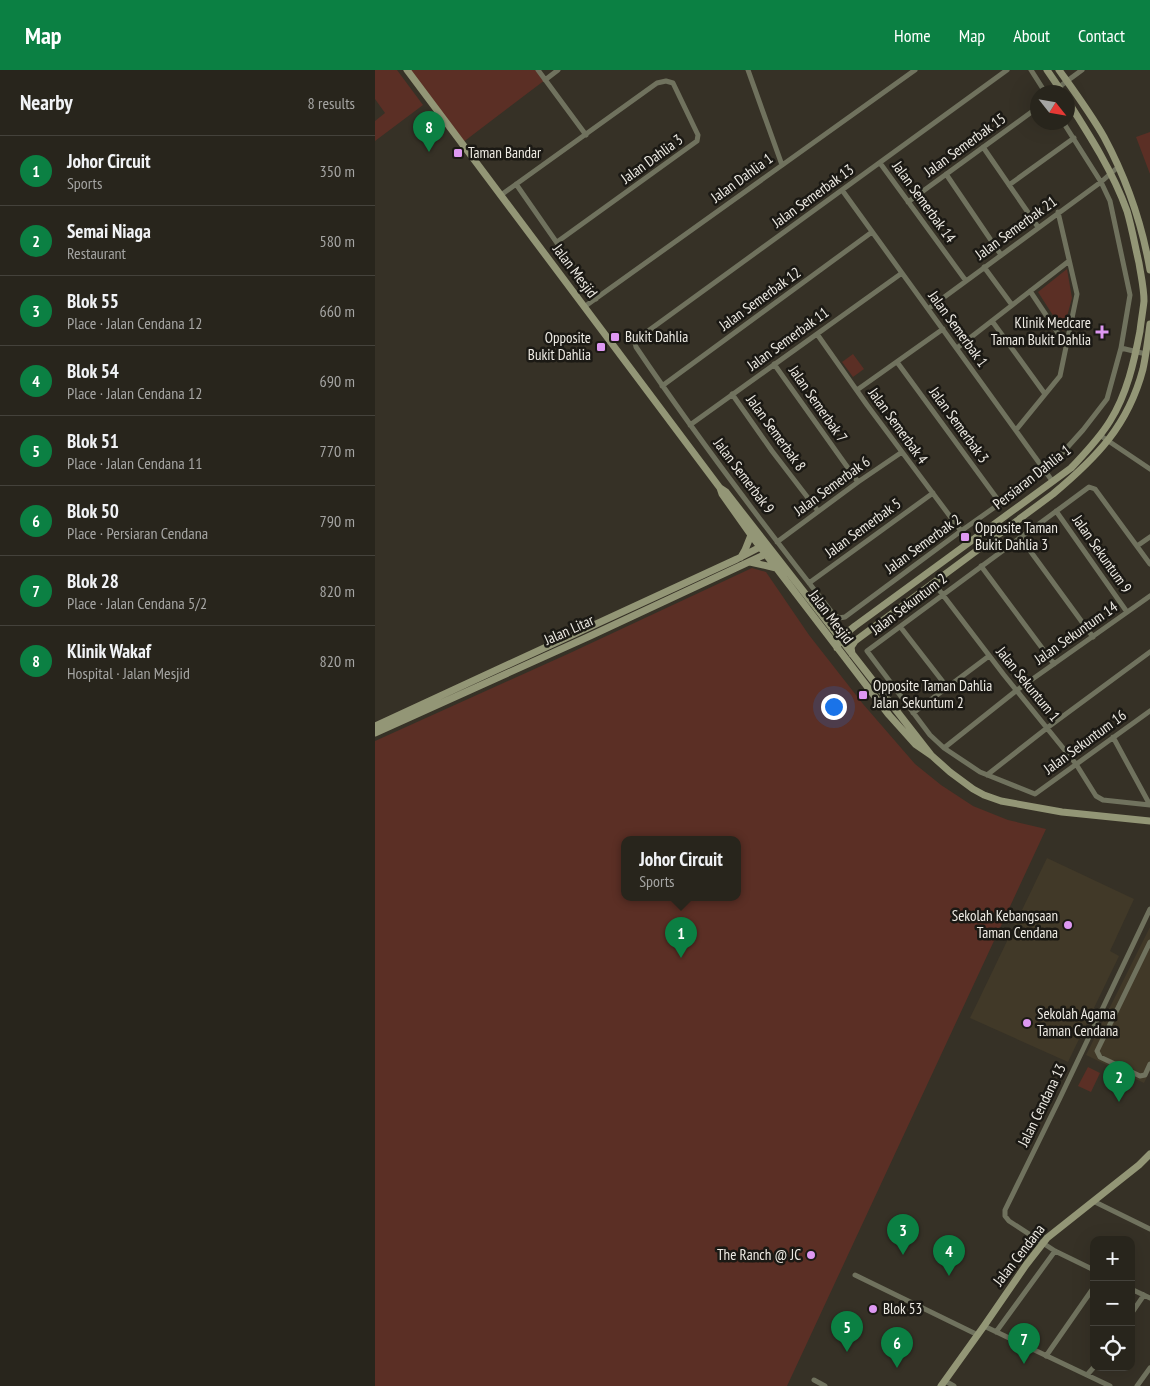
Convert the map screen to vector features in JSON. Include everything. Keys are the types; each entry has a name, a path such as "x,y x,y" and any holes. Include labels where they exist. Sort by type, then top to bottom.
{"main road":[{"name":"Jalan Mesjid","path":"407,70 720,488 726,492 764,545 766,554 776,568 889,715 915,744 973,789 1001,801 1062,812 1150,821"},
{"path":"1047,70 1058,85"},
{"path":"1059,70 1103,136 1118,167 1139,221 1150,270"},
{"name":"Persiaran Dahlia 1","path":"840,638 1071,468 1101,436 1122,398 1132,370 1136,351 1144,302 1143,290 1134,241 1126,211 1094,142 1075,112"},
{"name":"Persiaran Dahlia 1","path":"852,654 852,643 1053,494 1079,473 1108,441 1128,410 1140,377 1146,354 1150,324"},
{"name":"Jalan Mesjid","path":"720,488 721,494 751,535 773,551 931,755"},
{"path":"741,557 751,535"},
{"name":"Jalan Litar","path":"375,726 764,545"},
{"name":"Jalan Litar","path":"375,732 590,636 773,551"},
{"path":"750,562 776,568"},
{"path":"855,626 853,633 862,636"},
{"path":"837,648 840,638"},
{"name":"Jalan Cendana","path":"943,1384 1050,1234 1139,1165 1150,1154"}],"street":[{"path":"501,196 586,135 538,70"},
{"path":"545,80 558,70"},
{"path":"747,70 782,165"},
{"name":"Jalan Dahlia 1","path":"584,307 915,70"},
{"name":"Jalan Semerbak 13","path":"635,343 637,339 1007,70"},
{"path":"1031,70 1041,85"},
{"path":"1064,85 1082,70"},
{"name":"Jalan Dahlia 3","path":"557,242 693,145 699,137 674,85 672,82 666,81 657,83 586,135"},
{"name":"Jalan Semerbak 15","path":"908,202 1030,113"},
{"name":"Jalan Semerbak 2","path":"839,618 845,618 961,531 1046,471 1083,430 1107,399 1121,348 1130,295 1110,201 1101,182 1068,130"},
{"path":"1009,185 1073,138"},
{"path":"983,147 1038,227"},
{"name":"Jalan Semerbak 14","path":"880,163 965,280"},
{"name":"Jalan Semerbak 21","path":"928,309 1101,182 1118,167"},
{"path":"946,174 1001,255"},
{"path":"516,184 596,298"},
{"name":"Jalan Semerbak 1","path":"842,190 1053,482"},
{"path":"1016,430 1060,376 1077,294 1058,212"},
{"name":"Jalan Semerbak 12","path":"662,386 872,232"},
{"path":"957,348 1069,260"},
{"path":"983,268 1012,305"},
{"name":"Jalan Semerbak 11","path":"690,425 902,273"},
{"path":"1030,291 1066,345"},
{"path":"992,321 1045,394"},
{"path":"857,390 943,329"},
{"name":"Jalan Semerbak 4","path":"817,334 961,531"},
{"name":"Jalan Semerbak 9","path":"635,343 662,386 690,425 777,542 834,615 839,618"},
{"path":"1121,348 1146,354"},
{"name":"Jalan Semerbak 3","path":"897,362 1001,504"},
{"name":"Jalan Semerbak 7","path":"774,364 858,482"},
{"name":"Jalan Semerbak 8","path":"732,394 772,451 819,511"},
{"path":"1101,436 1150,469"},
{"name":"Jalan Semerbak 6","path":"777,542 902,452"},
{"name":"Jalan Sekuntum 2","path":"1035,794 987,775 944,748 930,735 867,651 1089,487 1093,487 1137,546"},
{"name":"Jalan Semerbak 5","path":"809,583 933,493"},
{"name":"Jalan Sekuntum 9","path":"1056,510 1127,612"},
{"path":"1020,537 1093,637"},
{"path":"1150,537 1137,546 1150,564"},
{"path":"981,566 1054,664"},
{"name":"Jalan Sekuntum 1","path":"933,582 989,656 1077,764 1096,796 1103,800 1150,805"},
{"name":"Jalan Sekuntum 14","path":"944,748 1017,690 1150,596"},
{"path":"902,628 947,687"},
{"path":"987,775 1150,652"},
{"path":"913,713 989,656"},
{"name":"Jalan Sekuntum 16","path":"1035,794 1150,711"},
{"path":"1113,738 1150,805"},
{"name":"Jalan Cendana 13","path":"1090,1268 1055,1251 1009,1222 1005,1216 1005,1210 1148,920 1150,909"},
{"path":"1150,942 1097,1051 1100,1057 1140,1076 1145,1075 1150,1064"},
{"path":"1093,1201 1150,1229"},
{"path":"996,1332 1055,1251"},
{"path":"855,1275 978,1335"},
{"path":"1135,1290 1147,1296 1135,1310"},
{"path":"1046,1356 1090,1293"},
{"path":"984,1326 1110,1386"},
{"path":"1137,1386 1150,1368"},
{"path":"1087,1376 1090,1371"},
{"path":"814,1380 825,1386"},
{"path":"943,1384 954,1386"}],"shaded area":[{"path":"375,70 397,70 423,105 375,141 375,121 385,113 375,99"},
{"path":"407,70 538,70 545,80 462,143"},
{"path":"1150,132 1150,174 1136,137"},
{"path":"1067,269 1072,298 1063,331 1038,292"},
{"path":"853,354 864,369 853,377 842,362"},
{"path":"752,568 766,572 809,635 863,704 915,764 941,785 973,806 1008,820 1046,829 787,1386 375,1386 375,741"},
{"name":"Sekolah Kebangsaan Taman Cendana","path":"1047,858 1134,899 1110,951 1119,956 1068,1062 970,1018"},
{"path":"1150,927 1150,1071 1144,1083 1086,1055"},
{"path":"1088,1067 1100,1073 1091,1092 1078,1086"}],"place":[{"name":"Klinik Wakaf","path":"429,152"},
{"name":"Taman Bandar","path":"458,153"},
{"name":"Klinik Medcare Taman Bukit Dahlia","path":"1102,332"},
{"name":"Bukit Dahlia","path":"615,337"},
{"name":"Opposite Bukit Dahlia","path":"601,347"},
{"name":"Opposite Taman Bukit Dahlia 3","path":"965,537"},
{"name":"Opposite Taman Dahlia Jalan Sekuntum 2","path":"863,695"},
{"name":"Sekolah Kebangsaan Taman Cendana","path":"1068,925"},
{"name":"Johor Circuit","path":"681,958"},
{"name":"Sekolah Agama Taman Cendana","path":"1027,1023"},
{"name":"Semai Niaga","path":"1119,1102"},
{"name":"The Ranch @ JC","path":"811,1255"},
{"name":"Blok 55","path":"903,1255"},
{"name":"Blok 54","path":"949,1276"},
{"name":"Blok 53","path":"873,1309"},
{"name":"Blok 51","path":"847,1352"},
{"name":"Blok 28","path":"1024,1364"},
{"name":"Blok 50","path":"897,1368"}]}
